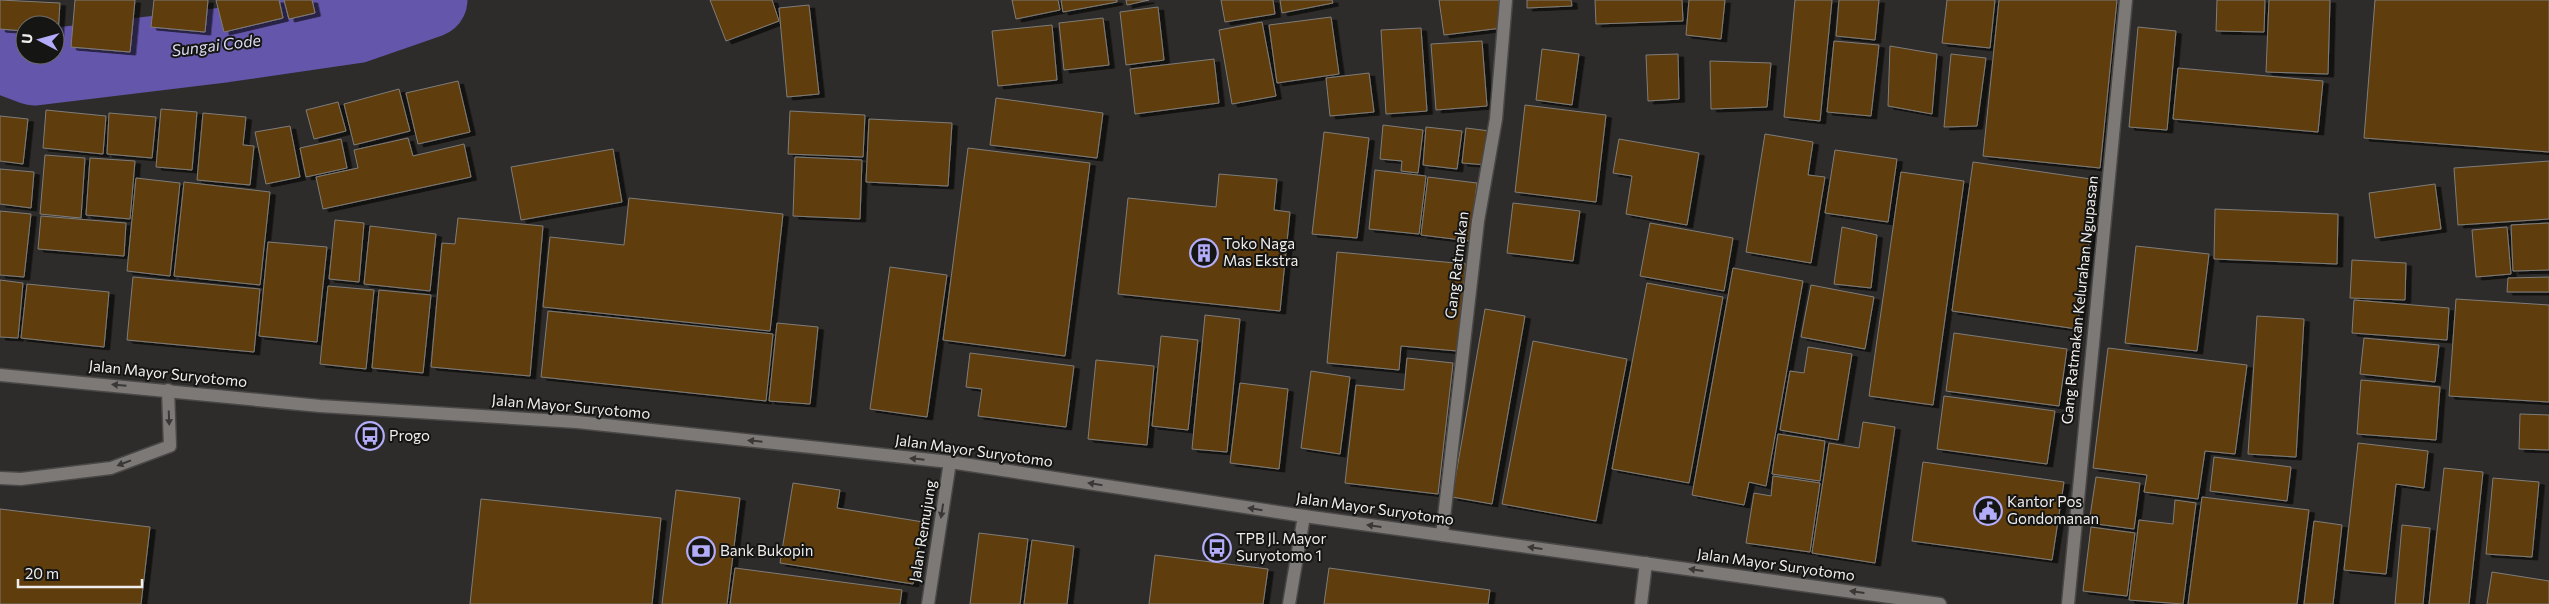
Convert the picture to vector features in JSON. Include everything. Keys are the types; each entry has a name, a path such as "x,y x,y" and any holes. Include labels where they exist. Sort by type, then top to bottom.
{"main road":[{"name":"Gang Ratmakan","path":"1442,535 1478,221 1496,119 1506,0"},
{"name":"Gang Ratmakan Kelurahan Ngupasan","path":"2068,604 2126,0"},
{"name":"Jalan Mayor Suryotomo","path":"0,375 320,406 577,422 950,462 1304,516 1940,604"},
{"path":"0,478 21,479 111,468 170,446 168,390"},
{"name":"Jalan Remujung","path":"928,604 950,462"},
{"path":"1289,604 1304,516"},
{"path":"1640,604 1646,563"}],"building":[{"path":"0,0 60,3 59,15 15,15 15,30 0,29"},
{"path":"75,0 135,0 130,52 71,47"},
{"path":"154,0 208,0 205,32 151,27"},
{"path":"216,0 279,0 283,18 224,32"},
{"path":"284,0 312,0 315,13 289,19"},
{"path":"710,0 772,0 779,21 726,41"},
{"path":"1012,0 1058,0 1060,10 1016,19"},
{"path":"1061,0 1117,0 1117,2 1063,12"},
{"path":"1126,0 1149,0 1127,5"},
{"path":"1221,0 1273,0 1275,14 1225,22"},
{"path":"1280,0 1332,0 1333,3 1282,13"},
{"path":"1439,0 1499,0 1502,28 1444,35"},
{"path":"1527,0 1571,0 1572,6 1527,8"},
{"path":"1595,0 1682,0 1683,21 1596,24"},
{"path":"1689,0 1725,0 1721,39 1686,35"},
{"path":"1795,0 1832,0 1820,121 1784,117"},
{"path":"1839,0 1879,0 1875,40 1836,36"},
{"path":"1947,0 1995,0 1990,48 1942,43"},
{"path":"1999,0 2117,0 2100,168 1983,156"},
{"path":"2217,0 2265,0 2264,32 2216,31"},
{"path":"2269,0 2330,0 2328,74 2266,72"},
{"path":"2375,0 2549,0 2549,152 2364,138"},
{"path":"809,5 819,94 787,97 779,8"},
{"path":"1158,7 1164,60 1126,65 1120,12"},
{"path":"1331,17 1339,74 1277,83 1269,25"},
{"path":"1103,18 1109,65 1064,70 1059,23"},
{"path":"1262,22 1276,96 1232,104 1219,30"},
{"path":"1052,25 1057,80 998,86 992,31"},
{"path":"2138,27 2176,31 2167,130 2129,127"},
{"path":"1421,28 1427,111 1386,114 1381,30"},
{"path":"1482,41 1487,106 1436,110 1431,44"},
{"path":"1834,41 1879,45 1871,116 1827,112"},
{"path":"1890,46 1937,54 1932,114 1888,106"},
{"path":"1542,49 1579,54 1572,105 1536,100"},
{"path":"1678,54 1679,99 1648,101 1646,55"},
{"path":"1951,54 1986,58 1977,126 1944,127"},
{"path":"1214,59 1219,103 1135,114 1130,69"},
{"path":"1710,61 1771,63 1767,107 1711,109"},
{"path":"2178,68 2323,81 2318,132 2173,119"},
{"path":"1369,73 1374,112 1330,116 1326,78"},
{"path":"458,81 470,132 418,144 406,93"},
{"path":"399,89 410,131 354,145 344,104"},
{"path":"996,98 1103,113 1097,158 990,145"},
{"path":"338,102 346,131 314,139 306,110"},
{"path":"1525,105 1606,115 1596,202 1515,192"},
{"path":"161,109 197,112 192,170 156,167"},
{"path":"46,110 106,116 103,154 43,148"},
{"path":"790,111 865,115 863,157 788,154"},
{"path":"109,113 156,117 152,158 107,154"},
{"path":"203,113 246,117 243,145 254,146 250,185 197,180"},
{"path":"0,116 28,119 23,164 0,161"},
{"path":"869,119 952,123 948,186 866,182"},
{"path":"1383,125 1423,130 1418,173 1401,171 1402,161 1380,159"},
{"path":"290,126 300,177 266,184 255,132"},
{"path":"1426,127 1462,131 1457,169 1423,165"},
{"path":"1466,128 1490,131 1487,165 1462,163"},
{"path":"1324,132 1369,138 1357,238 1312,234"},
{"path":"1765,134 1813,142 1808,175 1825,177 1811,263 1746,252"},
{"path":"408,138 413,156 464,144 471,177 323,209 316,177 358,168 354,150"},
{"path":"341,139 347,168 306,177 300,148"},
{"path":"1619,139 1699,153 1687,225 1626,214 1632,176 1613,173"},
{"path":"968,148 1090,163 1065,356 943,340"},
{"path":"613,149 622,202 521,220 511,167"},
{"path":"1835,150 1897,159 1888,222 1825,213"},
{"path":"45,155 85,158 81,218 40,214"},
{"path":"795,157 862,160 860,219 793,216"},
{"path":"90,158 135,161 130,219 86,215"},
{"path":"2549,161 2549,219 2458,225 2454,168"},
{"path":"1973,162 2098,180 2077,329 1952,311"},
{"path":"0,169 34,172 31,208 0,204"},
{"path":"1375,170 1426,176 1419,234 1369,229"},
{"path":"1901,172 1964,181 1933,405 1869,396"},
{"name":"Toko Naga Mas Ekstra","path":"1219,174 1277,179 1274,210 1290,212 1280,311 1118,294 1128,198 1216,207"},
{"path":"1428,177 1477,183 1470,241 1421,235"},
{"path":"136,178 180,183 170,276 127,271"},
{"path":"184,182 270,192 260,285 174,276"},
{"path":"2435,184 2441,229 2375,238 2369,193"},
{"path":"629,198 783,214 770,331 543,307 550,237 624,245"},
{"path":"1513,203 1580,211 1573,261 1507,253"},
{"path":"2215,209 2338,214 2337,264 2214,259"},
{"path":"0,211 31,214 24,277 0,275"},
{"path":"41,216 126,223 124,256 38,249"},
{"path":"458,218 543,226 530,376 431,367 442,243 455,244"},
{"path":"335,220 364,223 359,282 329,279"},
{"path":"1650,223 1733,238 1724,291 1640,276"},
{"path":"2549,223 2549,270 2513,271 2511,225"},
{"path":"370,226 436,234 430,291 364,284"},
{"path":"1842,227 1877,235 1871,288 1834,284"},
{"path":"2507,227 2511,274 2476,277 2472,230"},
{"path":"268,242 327,247 317,342 259,336"},
{"path":"2136,246 2209,254 2197,351 2125,343"},
{"path":"1337,252 1466,264 1457,351 1401,346 1399,370 1327,363"},
{"path":"2352,260 2406,263 2405,300 2350,298"},
{"path":"890,267 947,275 927,417 870,409"},
{"path":"1733,268 1803,281 1766,486 1749,482 1744,505 1692,495"},
{"path":"133,277 260,289 254,352 127,340"},
{"path":"2549,277 2549,292 2507,292 2508,278"},
{"path":"0,280 23,283 18,338 0,337"},
{"path":"1647,283 1723,297 1689,483 1612,469"},
{"path":"27,284 109,292 104,347 21,338"},
{"path":"1811,285 1874,297 1865,349 1801,337"},
{"path":"328,286 374,290 366,369 320,364"},
{"path":"379,290 431,295 423,373 372,368"},
{"path":"2456,299 2549,305 2549,402 2449,396"},
{"path":"2354,300 2449,308 2447,340 2352,333"},
{"path":"1485,309 1525,316 1492,504 1452,497"},
{"path":"548,311 773,334 766,401 541,377"},
{"path":"1205,315 1240,319 1227,452 1192,449"},
{"path":"2257,316 2304,319 2296,457 2248,454"},
{"path":"777,323 818,327 810,404 769,401"},
{"path":"1954,333 2067,349 2059,406 1946,391"},
{"path":"1161,336 1198,340 1188,430 1152,426"},
{"path":"2364,338 2439,345 2435,382 2360,374"},
{"path":"1533,341 1627,359 1596,521 1502,504"},
{"path":"1808,347 1852,354 1838,440 1780,430 1790,371 1804,373"},
{"path":"2108,348 2247,365 2235,454 2205,451 2198,499 2144,492 2147,475 2093,468"},
{"path":"970,353 1074,366 1066,427 978,416 982,389 966,387"},
{"path":"1407,358 1453,363 1438,494 1345,483 1356,385 1404,390"},
{"path":"1096,360 1154,366 1147,445 1088,439"},
{"path":"1311,371 1350,377 1340,454 1301,448"},
{"path":"2361,380 2440,387 2436,440 2357,434"},
{"path":"1240,383 1288,389 1279,469 1230,463"},
{"path":"1944,396 2055,411 2047,464 1937,449"},
{"path":"2520,414 2549,415 2549,450 2519,449"},
{"path":"1863,422 1895,427 1875,563 1812,553 1829,443 1859,448"},
{"path":"1778,434 1825,441 1820,481 1772,474"},
{"path":"2358,443 2428,451 2424,488 2396,484 2386,574 2344,570"},
{"path":"2214,457 2291,467 2287,501 2210,491"},
{"name":"Kantor Pos Gondomanan","path":"1923,462 2064,482 2052,560 1912,541"},
{"path":"2444,468 2483,472 2469,604 2429,604"},
{"path":"1773,476 1820,483 1810,552 1746,543 1754,493 1771,496"},
{"path":"2096,477 2140,483 2134,529 2089,523"},
{"path":"2493,478 2539,482 2532,557 2486,554"},
{"path":"793,483 840,490 837,508 923,522 913,584 780,563"},
{"name":"Bank Bukopin","path":"676,490 740,498 727,604 662,604"},
{"path":"2202,497 2309,510 2297,604 2188,604"},
{"path":"481,499 661,518 652,604 470,604"},
{"path":"2175,500 2196,503 2183,604 2129,600 2139,520 2173,524"},
{"path":"0,509 150,527 141,604 0,604"},
{"path":"2314,521 2342,525 2333,604 2304,604"},
{"path":"2402,525 2430,528 2423,604 2395,604"},
{"path":"2091,527 2135,533 2127,596 2083,591"},
{"path":"979,533 1028,539 1020,604 970,604"},
{"path":"1032,540 1074,546 1067,604 1024,604"},
{"path":"1155,555 1268,569 1263,604 1149,604"},
{"path":"735,568 902,590 900,604 730,604"},
{"path":"1329,568 1490,590 1488,604 1324,604"},
{"path":"2492,572 2549,581 2549,604 2487,604"}],"waterway":[{"name":"Sungai Code","path":"0,55 34,68 224,45 355,26 430,0"}],"place":[{"name":"Toko Naga Mas Ekstra","path":"1204,253"},
{"name":"Progo","path":"370,436"},
{"name":"Kantor Pos Gondomanan","path":"1988,511"},
{"name":"TPB Jl. Mayor Suryotomo 1","path":"1217,548"},
{"name":"Bank Bukopin","path":"701,551"}]}
